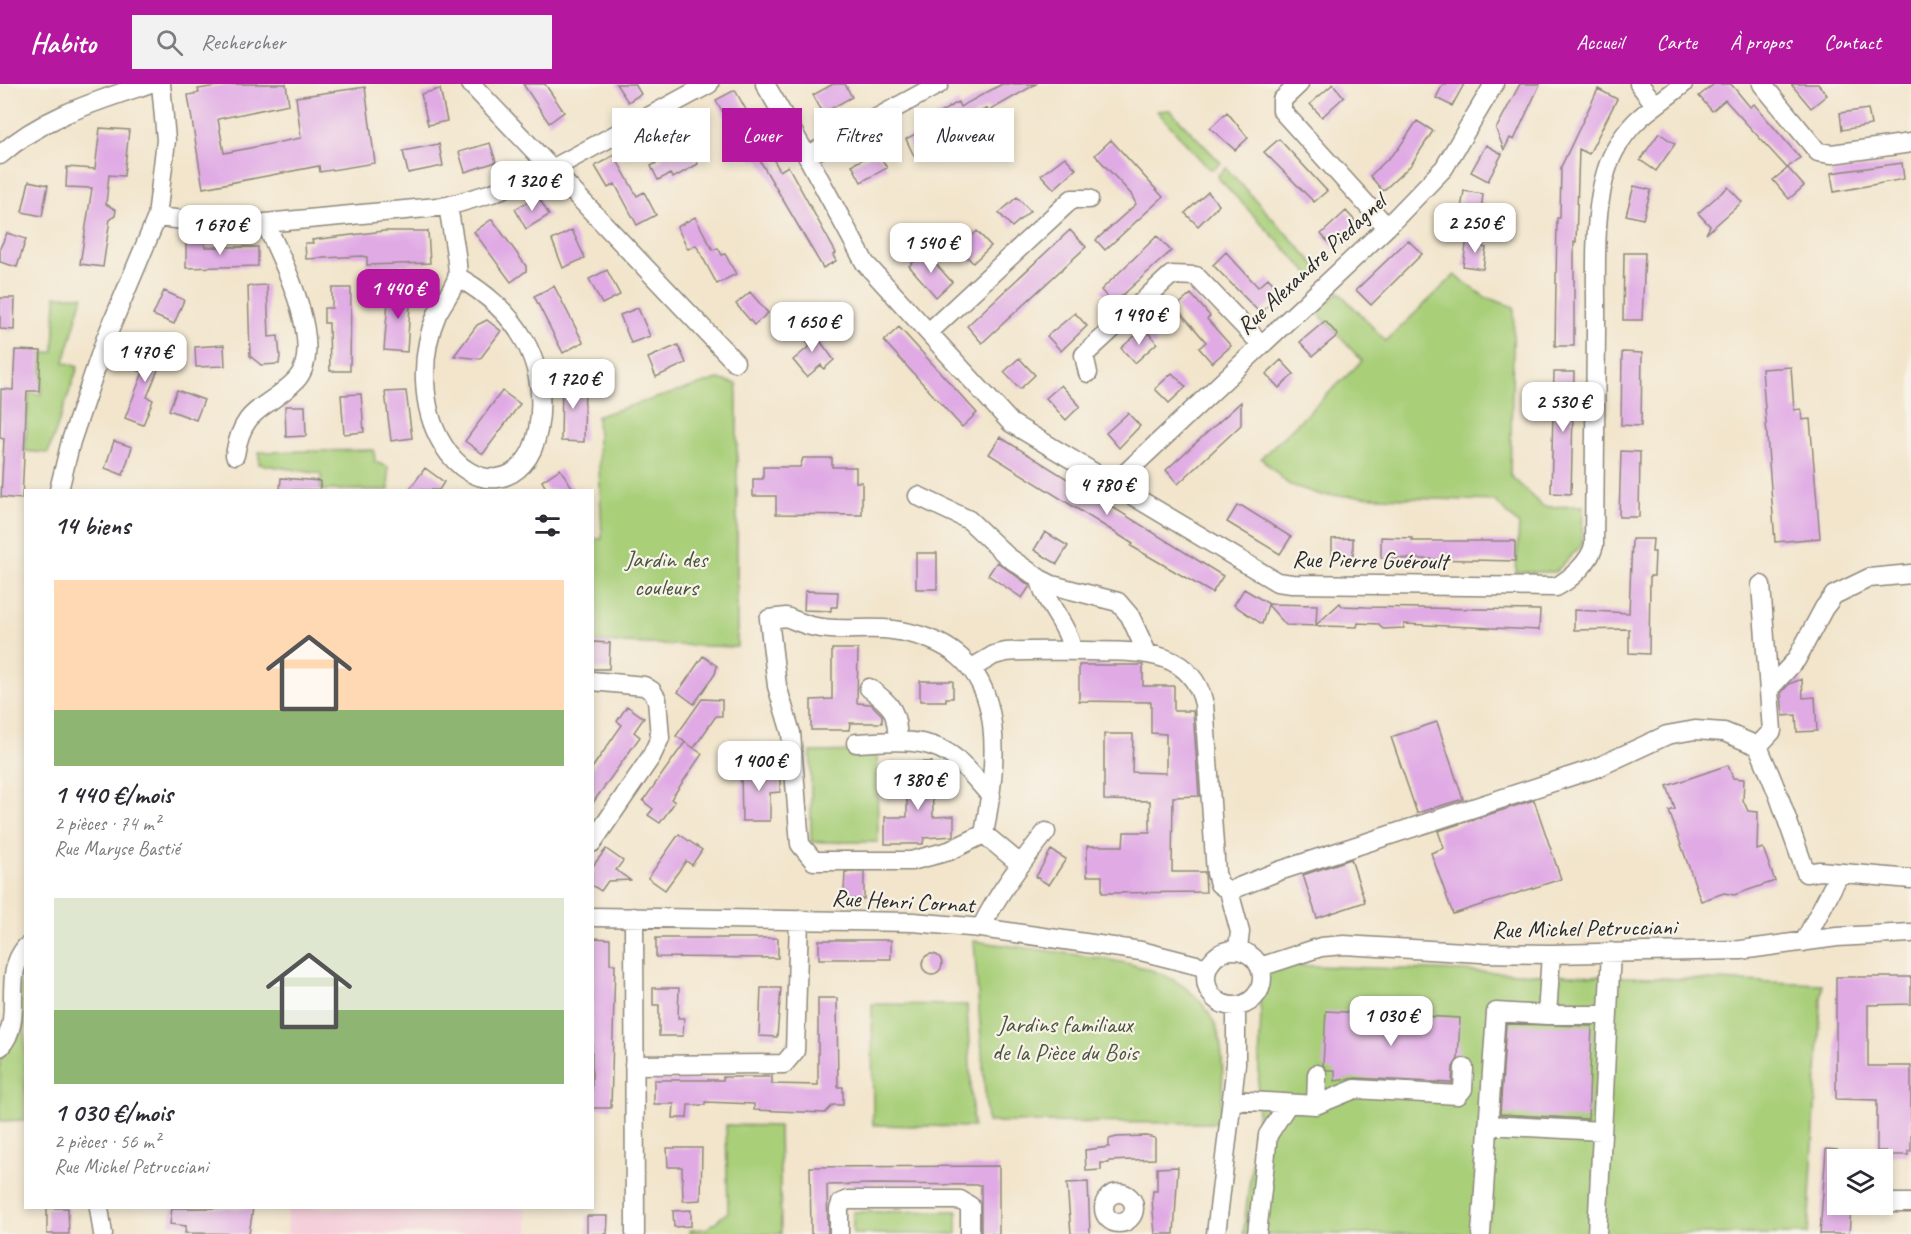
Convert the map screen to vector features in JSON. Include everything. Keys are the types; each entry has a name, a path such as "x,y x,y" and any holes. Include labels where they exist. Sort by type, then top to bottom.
{"street":[{"path":"0,155 39,126 87,104 148,84"},
{"path":"59,489 71,441 106,338 157,217 166,140 161,84"},
{"path":"471,84 735,362"},
{"path":"157,217 221,224 265,223 448,206 492,193 552,169 709,84"},
{"name":"Rue Pierre Guéroult","path":"765,84 865,263 1011,423 1277,582 1556,587 1564,583 1592,555 1594,545 1598,259 1602,188 1615,149 1654,103 1683,84"},
{"path":"807,156 939,84"},
{"path":"1299,84 1282,100 1282,111 1387,227"},
{"name":"Rue Alexandre Piedagnel","path":"1113,485 1387,227 1444,168 1494,84"},
{"path":"1639,84 1654,103"},
{"path":"1762,84 1818,152 1832,154 1911,142"},
{"path":"929,332 1072,199 1089,199"},
{"path":"448,206 458,277 429,335 426,354 428,403 433,426 456,463 469,474 483,479 499,478 515,471 527,462 536,443 539,407 537,378 527,345 508,315 496,302 458,277"},
{"path":"235,455 238,435 246,419 298,378 304,365 303,322 286,267 265,223"},
{"path":"1088,374 1084,355 1171,275 1196,276 1261,344"},
{"path":"918,496 969,520 1008,557 1040,579 1052,585 1118,602 1130,616 1147,653"},
{"path":"1770,688 1796,660 1824,608 1834,595 1869,578 1911,574"},
{"path":"1040,579 1042,589 1071,640 1072,651"},
{"path":"1758,746 1772,731 1761,585"},
{"path":"786,617 812,627 892,629 943,645 972,668 984,691 994,723 995,748 991,796 984,834 949,851 911,861 814,861 800,844 790,733 777,686 769,619 786,617"},
{"path":"972,668 994,655 1006,652 1147,653 1165,658 1184,669 1194,679 1202,696 1216,873 1219,884 1229,891 1240,932 1238,948"},
{"path":"594,681 644,686 652,691 657,699 660,738 651,757 594,840"},
{"path":"869,688 890,704 896,712 898,741"},
{"path":"1229,891 1279,871 1596,768 1668,735 1695,730 1724,732 1758,746 1806,873 1820,871 1911,879"},
{"path":"856,743 898,741 935,746 947,752 991,796"},
{"path":"981,928 991,907 1020,864 1046,832"},
{"path":"984,834 1020,864"},
{"path":"1804,942 1840,873"},
{"name":"Rue Henri Cornat","path":"594,917 913,921 981,928 1156,953 1208,968"},
{"path":"634,917 635,1234"},
{"path":"634,1065 784,1064 792,1059 795,1052 799,920"},
{"name":"Rue Michel Petrucciani","path":"1260,967 1321,947 1344,945 1481,953 1551,954 1741,950 1837,937 1911,933"},
{"path":"1238,948 1251,955 1260,967 1263,983 1258,995 1247,1006 1236,1007 1223,1004 1211,995 1206,981 1208,968 1214,958 1224,951 1238,948"},
{"path":"0,1047 11,1027 14,967 24,950"},
{"path":"1597,1234 1611,952"},
{"path":"1547,1015 1551,954"},
{"path":"1216,1234 1236,1064 1236,1007"},
{"path":"1480,1234 1496,1012 1608,1015"},
{"path":"1232,1100 1316,1105 1355,1089 1458,1095 1463,1089 1464,1068"},
{"path":"1316,1105 1317,1074"},
{"path":"1257,1234 1268,1135 1288,1104"},
{"path":"1488,1125 1602,1131"},
{"path":"839,1234 839,1209 842,1203 848,1200 960,1200 966,1201 970,1206 970,1234"},
{"path":"1893,1203 1911,1203"},
{"path":"99,1209 103,1234"}],"shaded area":[{"path":"287,1209 526,1209 528,1234 287,1234"}],"green space":[{"path":"1170,110 1221,163 1214,169 1208,168 1157,111"},
{"path":"1226,168 1319,269 1311,276 1219,179 1218,175"},
{"path":"1455,275 1485,297 1514,307 1510,475 1543,507 1583,506 1582,545 1555,572 1516,572 1519,525 1495,501 1321,495 1288,484 1261,458 1362,361 1317,312 1339,292 1386,341"},
{"path":"56,296 83,296 64,362 78,367 48,453 25,451 29,394 41,394 43,353 54,352"},
{"name":"Jardin des couleurs","path":"718,379 737,384 737,647 594,642 594,539 602,539 597,416"},
{"path":"374,450 375,462 388,467 389,489 321,489 321,474 259,464 259,452"},
{"path":"877,751 878,842 811,842 811,752"},
{"name":"Jardins familiaux de la Pièce du Bois","path":"974,941 1119,962 1139,966 1176,981 1192,993 1205,1008 1216,1027 1221,1049 1220,1123 987,1122"},
{"path":"24,963 24,1120 0,1121 0,1059 17,1037 21,973"},
{"path":"1286,965 1822,984 1808,1234 1243,1234 1257,1122 1261,1012 1257,988 1266,969"},
{"path":"872,1004 967,1005 973,1127 873,1125"},
{"path":"726,1125 779,1126 781,1234 690,1234 690,1230 706,1229 728,1212"},
{"path":"957,1211 957,1234 853,1234 853,1212"}],"building":[{"path":"228,84 286,84 289,104 218,119 224,153 301,138 296,97 365,87 375,163 320,172 319,166 203,188 188,95 199,93 198,89"},
{"path":"523,84 545,84 564,112 549,123"},
{"path":"616,84 635,84 641,94 628,102"},
{"path":"833,84 845,84 852,97 832,108 820,108 813,95"},
{"path":"1002,84 1036,84 994,108 948,108 958,102 960,107"},
{"path":"1333,84 1344,97 1322,117 1310,104"},
{"path":"1443,84 1464,84 1452,106 1436,98"},
{"path":"1520,84 1540,84 1514,140 1510,138 1504,150 1496,129"},
{"path":"1714,84 1731,84 1750,107 1754,104 1800,158 1787,168 1725,100 1712,111 1699,96"},
{"path":"1791,84 1818,84 1827,95 1811,108"},
{"path":"440,89 447,121 428,125 421,94"},
{"path":"1598,89 1617,99 1589,154 1579,149 1576,242 1574,242 1574,346 1555,346 1557,218 1560,218 1561,167"},
{"path":"735,90 745,108 722,108 722,111 716,100"},
{"path":"1868,109 1871,125 1842,130 1840,113"},
{"path":"1227,112 1248,138 1235,150 1210,128"},
{"path":"1417,121 1433,131 1411,165 1383,191 1370,176 1398,149"},
{"path":"100,128 129,130 124,176 109,175 106,204 116,210 115,216 110,219 103,267 80,264 92,188 66,187 67,167 95,169"},
{"path":"1659,133 1675,144 1656,171 1640,160"},
{"path":"914,135 914,156 906,139"},
{"path":"1279,139 1327,191 1314,202 1264,152"},
{"path":"1111,140 1163,197 1105,250 1096,240 1136,204 1131,194 1095,155"},
{"path":"490,143 496,162 465,172 459,152"},
{"path":"439,144 443,166 408,173 403,151"},
{"path":"1486,145 1502,154 1488,181 1471,172"},
{"path":"612,156 612,162 618,162 637,196 644,192 656,215 637,225 615,184 608,188 595,166"},
{"path":"1065,157 1076,169 1054,189 1041,175"},
{"path":"658,162 697,162 698,164 673,178 670,174 658,180 651,166"},
{"path":"761,162 775,162 780,171 788,166 836,253 833,255 836,261 823,268"},
{"path":"857,162 883,162 887,168 861,182 852,165"},
{"path":"1902,163 1904,179 1834,192 1831,173"},
{"path":"1788,168 1804,186 1789,199 1773,180"},
{"path":"29,181 48,185 42,216 22,212"},
{"path":"1634,186 1651,190 1643,219 1626,215"},
{"path":"1728,187 1742,202 1706,234 1710,226 1698,213"},
{"path":"1464,191 1483,194 1479,229 1458,227"},
{"path":"1208,192 1219,205 1198,226 1185,213"},
{"path":"538,196 549,215 526,229 515,209"},
{"path":"1017,197 1030,211 1012,227 999,213"},
{"path":"1346,211 1358,224 1334,249 1321,234"},
{"path":"695,217 713,250 718,248 722,255 725,254 736,274 717,284 696,245 688,249 677,227"},
{"path":"492,219 526,266 526,271 511,282 474,232"},
{"path":"572,230 585,258 563,268 552,240"},
{"path":"1070,230 1086,247 982,343 967,326"},
{"path":"384,231 428,231 430,263 367,265 367,257 362,256 306,259 305,243 313,243 312,240"},
{"path":"977,231 991,246 973,263 959,248"},
{"path":"7,233 26,239 17,267 0,262 0,248"},
{"path":"1157,236 1171,251 1113,304 1101,290"},
{"path":"1467,238 1484,240 1483,247 1486,248 1483,269 1463,266"},
{"path":"1408,240 1422,254 1371,305 1356,290"},
{"path":"186,242 205,242 205,247 258,247 258,266 186,268"},
{"path":"925,252 952,282 936,297 909,266"},
{"path":"1226,252 1258,287 1268,278 1282,293 1260,313 1213,265"},
{"path":"1624,253 1645,253 1642,320 1623,320"},
{"path":"607,270 620,295 602,304 589,279"},
{"path":"267,285 269,337 278,336 280,356 279,364 261,365 250,356 248,286"},
{"path":"554,286 583,342 563,353 534,296"},
{"path":"332,288 351,288 350,371 330,371 329,323 324,323 324,308 332,308"},
{"path":"389,288 411,290 407,352 384,350"},
{"path":"164,291 184,300 174,324 153,315"},
{"path":"750,292 768,313 754,325 736,304"},
{"path":"1191,294 1210,316 1207,319 1231,346 1212,363 1199,348 1206,342 1176,307"},
{"path":"0,298 15,298 14,330 0,329"},
{"path":"638,308 650,336 631,343 620,315"},
{"path":"1075,313 1087,326 1061,351 1047,336"},
{"path":"487,320 501,331 480,359 454,356 477,325"},
{"path":"1325,321 1338,335 1313,356 1300,342"},
{"path":"807,323 834,360 824,369 821,365 807,377 793,360 810,346 798,331"},
{"path":"899,327 977,413 962,427 884,341"},
{"path":"1144,328 1157,343 1135,363 1121,348"},
{"path":"147,342 166,350 147,397 153,400 143,425 125,418 143,372 136,370"},
{"path":"224,345 225,366 196,367 195,347"},
{"path":"678,345 686,363 656,377 648,358"},
{"path":"15,350 41,351 39,391 27,391 22,499 1,497 4,439 0,438 1,389 13,390"},
{"path":"1622,352 1642,353 1641,426 1621,425"},
{"path":"1019,358 1035,375 1020,389 1004,372"},
{"path":"1281,360 1294,374 1279,388 1266,374"},
{"path":"1791,367 1794,410 1801,409 1802,420 1810,419 1820,538 1775,542 1762,369"},
{"path":"1554,372 1574,372 1571,494 1551,493"},
{"path":"1172,373 1186,387 1169,403 1155,389"},
{"path":"562,379 585,379 584,442 561,441"},
{"path":"1061,385 1080,406 1066,420 1046,398"},
{"path":"177,390 204,400 196,420 169,410"},
{"path":"406,391 412,438 391,441 385,392"},
{"path":"502,391 520,404 483,454 465,441"},
{"path":"361,394 364,432 344,434 341,395"},
{"path":"1241,402 1241,425 1178,484 1166,470"},
{"path":"285,406 305,406 306,436 286,437"},
{"path":"1128,413 1140,426 1119,448 1106,433"},
{"path":"1000,437 1223,576 1212,593 1131,546 1133,544 989,454"},
{"path":"114,441 132,447 123,475 105,468"},
{"path":"1621,451 1640,452 1639,517 1619,517"},
{"path":"803,458 832,458 832,467 856,467 856,482 862,482 862,515 776,514 776,496 753,496 753,479 763,479 763,467 800,467"},
{"path":"425,468 444,482 440,489 410,489"},
{"path":"560,469 573,489 546,489 542,481"},
{"path":"281,478 320,481 320,489 280,489"},
{"path":"1237,506 1242,506 1291,537 1280,554 1227,522"},
{"path":"1045,532 1068,546 1057,564 1034,550"},
{"path":"1381,537 1412,538 1412,541 1515,541 1515,561 1381,558"},
{"path":"1353,538 1353,558 1332,558 1332,539"},
{"path":"1632,539 1653,539 1652,552 1655,552 1654,576 1650,576 1649,654 1629,653 1629,629 1574,630 1574,610 1629,613"},
{"path":"916,553 937,553 937,589 916,589"},
{"path":"997,562 1030,586 1022,598 988,575"},
{"path":"1244,589 1269,604 1317,605 1316,625 1340,603 1342,606 1366,607 1540,610 1539,630 1404,624 1404,628 1383,629 1379,624 1358,623 1357,627 1286,625 1268,605 1262,624 1234,605"},
{"path":"805,591 838,592 837,607 831,607 831,611 804,610"},
{"path":"594,642 610,643 609,669 594,669"},
{"path":"832,649 858,649 857,703 871,704 882,715 882,723 850,723 849,730 811,730 811,700 832,699"},
{"path":"703,656 717,666 715,674 694,704 678,692"},
{"path":"1079,665 1143,665 1143,686 1174,686 1174,711 1193,711 1199,796 1173,797 1172,872 1205,872 1206,892 1102,893 1102,876 1087,876 1087,846 1123,846 1124,832 1150,832 1150,801 1104,800 1104,734 1133,734 1132,772 1166,773 1166,734 1151,733 1151,702 1079,701"},
{"path":"1802,679 1803,698 1815,697 1817,731 1797,732 1796,715 1783,716 1781,693 1789,684"},
{"path":"920,681 953,681 953,698 946,698 946,701 920,701"},
{"path":"702,699 722,700 722,716 716,716 694,748 676,736"},
{"path":"627,706 644,718 634,732 640,737 594,801 594,765 622,725 617,721"},
{"path":"1437,722 1463,799 1417,813 1391,737"},
{"path":"685,742 702,754 671,799 675,802 660,823 648,815 653,809 643,801"},
{"path":"907,762 932,762 933,817 954,816 954,836 924,838 923,844 885,844 885,817 907,817"},
{"path":"759,764 780,764 780,792 770,793 770,821 742,821 741,773 757,773"},
{"path":"1728,765 1733,778 1744,779 1743,800 1748,811 1758,812 1757,850 1763,848 1775,881 1734,895 1724,893 1701,901 1669,811 1675,809 1667,786"},
{"path":"1534,800 1561,879 1453,914 1431,853 1444,848 1438,831"},
{"path":"679,834 702,850 692,865 686,861 665,890 648,878"},
{"path":"606,849 623,861 616,870 630,880 608,881 601,891 594,886 594,864"},
{"path":"1051,850 1066,859 1049,885 1036,877"},
{"path":"1351,859 1365,902 1317,918 1303,875"},
{"path":"845,872 864,872 864,899 848,899 848,892 844,891"},
{"path":"594,938 610,939 610,964 615,964 611,1108 594,1108"},
{"path":"656,938 778,938 778,958 656,957"},
{"path":"819,940 891,940 891,959 819,959"},
{"path":"928,954 936,954 942,960 942,968 936,974 928,974 922,968 922,960"},
{"path":"1836,977 1911,977 1911,1004 1868,1005 1868,1066 1911,1066 1911,1151 1908,1151 1908,1155 1893,1155 1893,1149 1877,1149 1877,1100 1836,1099"},
{"path":"653,988 679,988 678,1018 684,1018 683,1036 659,1036 659,1005 653,1005"},
{"path":"761,988 781,988 777,1037 759,1036"},
{"path":"818,998 837,998 838,1087 843,1087 843,1105 833,1105 825,1113 754,1110 754,1104 705,1102 705,1105 688,1105 687,1118 673,1118 674,1104 654,1104 654,1080 772,1077 772,1084 818,1085"},
{"path":"1326,1011 1460,1018 1458,1059 1453,1067 1452,1083 1356,1078 1335,1081 1335,1070 1327,1070 1323,1065"},
{"path":"1506,1024 1592,1026 1588,1119 1500,1114"},
{"path":"1117,1137 1155,1138 1155,1159 1109,1161 1109,1163 1101,1163 1101,1170 1086,1171 1085,1150 1109,1147 1109,1139"},
{"path":"667,1148 702,1148 701,1200 683,1201 682,1167 668,1167"},
{"path":"1826,1149 1827,1215 1850,1215 1849,1234 1820,1234"},
{"path":"999,1166 999,1234 981,1234 981,1185 875,1184 827,1185 828,1234 811,1234 810,1167"},
{"path":"1178,1167 1174,1234 1155,1234 1152,1200 1153,1191 1157,1191 1157,1168"},
{"path":"1088,1182 1090,1234 1071,1234 1067,1183"},
{"path":"47,1209 68,1209 69,1234 47,1234"},
{"path":"172,1209 253,1209 249,1234 185,1233 186,1226 170,1224"},
{"path":"691,1210 691,1226 674,1227 673,1211"},
{"path":"587,1216 608,1216 607,1234 587,1234"}]}
